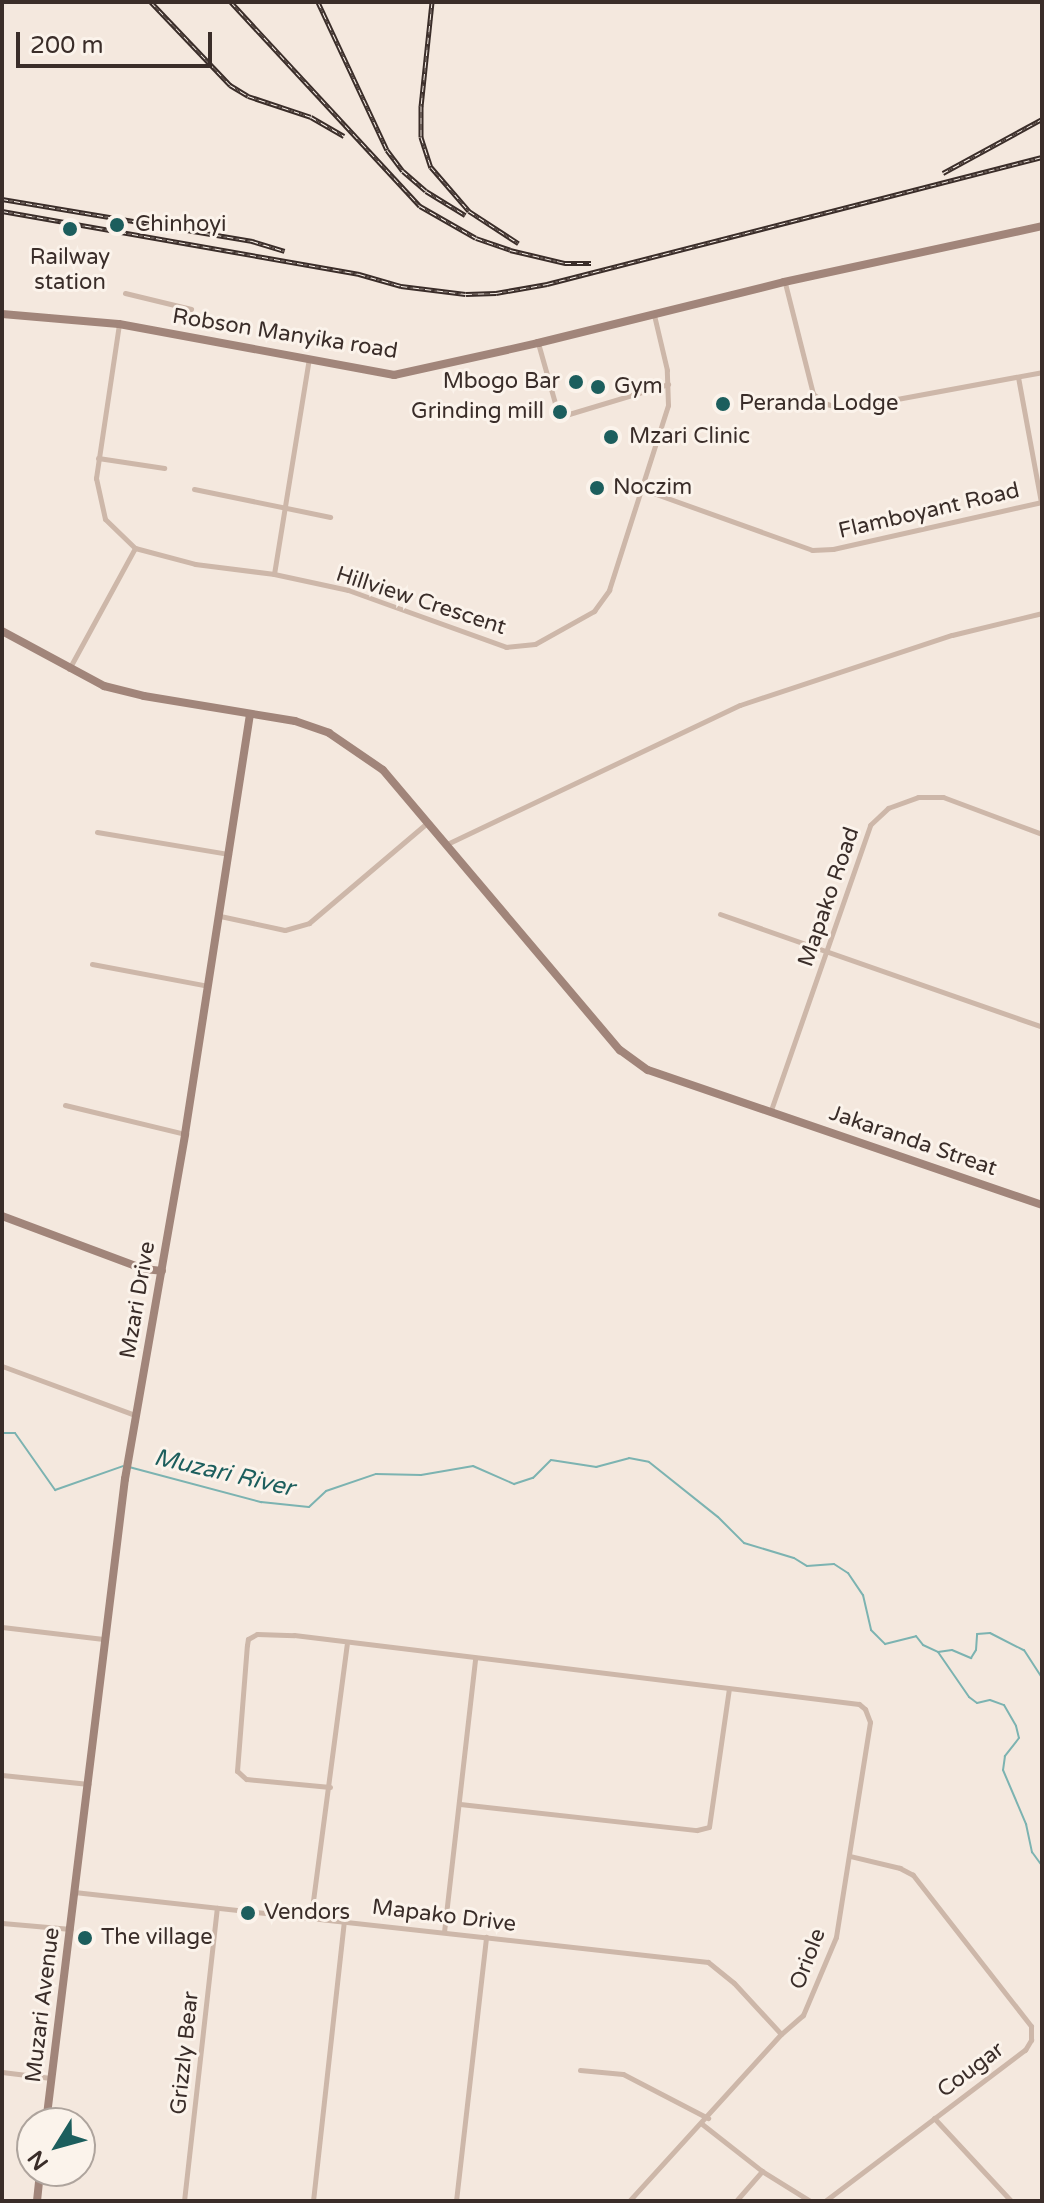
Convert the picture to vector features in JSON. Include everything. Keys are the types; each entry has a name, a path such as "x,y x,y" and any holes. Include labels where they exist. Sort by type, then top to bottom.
{"street":[{"name":"Robson Manyika road","path":"2,314 119,324 394,375 784,282 1042,226"},
{"path":"784,282 813,394 827,404 843,409 1042,372"},
{"path":"125,293 191,309"},
{"name":"Hillview Crescent","path":"119,324 96,478 105,519 135,548 195,564 274,574 348,590 506,647 535,644 594,611 609,590 668,405 668,384 653,314"},
{"path":"538,343 559,417 668,384"},
{"path":"274,574 309,359"},
{"path":"1018,377 1042,502"},
{"path":"98,458 164,468"},
{"path":"194,489 330,517"},
{"name":"Flamboyant Road","path":"642,489 812,550 833,549 1042,502"},
{"path":"69,669 135,548"},
{"path":"447,844 740,705 952,635 1042,613"},
{"name":"Jakaranda Streat","path":"2,631 104,686 144,696 295,721 329,733 383,770 620,1050 648,1070 1042,1205"},
{"name":"Mzari Drive","path":"74,1892 125,1479 185,1134 250,715"},
{"name":"Mapako Road","path":"771,1110 870,825 888,808 918,797 943,797 1042,834"},
{"path":"220,916 285,930 309,923 429,821"},
{"path":"97,832 229,854"},
{"path":"720,914 1042,1027"},
{"path":"92,964 208,986"},
{"path":"65,1105 185,1134"},
{"path":"2,1216 144,1269 162,1271"},
{"path":"2,1366 136,1415"},
{"path":"2,1627 103,1639"},
{"path":"330,1787 246,1779 237,1771 247,1645 248,1639 257,1634 294,1635 347,1644 729,1689 709,1827 697,1830 460,1804"},
{"path":"311,1916 347,1644"},
{"path":"444,1932 475,1658"},
{"name":"Oriole","path":"629,2201 708,2118 781,2034 803,2015 836,1937 870,1722 865,1709 859,1704 729,1689"},
{"path":"2,1775 89,1784"},
{"name":"Cougar","path":"825,2201 1025,2050 1031,2040 1031,2026 913,1875 900,1868 850,1856"},
{"name":"Mapako Drive","path":"74,1892 344,1919 708,1962 734,1983 781,2034"},
{"name":"Muzari Avenue","path":"48,2107 74,1892"},
{"name":"Grizzly Bear","path":"184,2201 217,1908"},
{"path":"313,2201 344,1919"},
{"path":"2,1923 71,1929"},
{"path":"456,2201 486,1937"},
{"path":"580,2070 623,2074 708,2118"},
{"path":"2,2072 51,2078"},
{"path":"934,2118 1011,2201"},
{"path":"702,2124 762,2171 810,2201"},
{"path":"736,2201 762,2171"}],"waterway":[{"name":"Muzari River","path":"2,1433 15,1433 55,1490 123,1466"},
{"name":"Muzari River","path":"129,1467 261,1502 309,1507 326,1491 376,1474 421,1475 473,1466 514,1484 533,1478 551,1460 596,1467 629,1458 649,1462 718,1517 744,1543 794,1558 807,1566 834,1564 848,1573 863,1595 871,1630 885,1644 916,1636 923,1645 938,1652 952,1650 971,1658 976,1650 977,1634 990,1633 1024,1650 1042,1678"},
{"path":"938,1652 969,1697 977,1703 990,1700 1004,1705 1016,1726 1019,1738 1005,1756 1003,1770 1026,1824 1032,1852 1042,1866"}],"railway":[{"path":"151,2 230,85 248,96 311,117 344,136"},
{"path":"231,2 420,206 476,238 510,250 565,263 591,263"},
{"path":"318,2 387,150 403,171 426,191 465,215"},
{"path":"432,2 421,106 421,137 431,167 469,211 518,243"},
{"path":"943,173 1042,119"},
{"path":"2,211 359,274 401,286 466,294 496,293 547,284 1042,157"},
{"path":"2,199 252,241 285,251"}],"place":[{"name":"Chinhoyi","path":"117,225"},
{"name":"Railway station","path":"70,229"},
{"name":"Mbogo Bar","path":"576,382"},
{"name":"Gym","path":"598,387"},
{"name":"Peranda Lodge","path":"723,404"},
{"name":"Grinding mill","path":"560,412"},
{"name":"Mzari Clinic","path":"611,437"},
{"name":"Noczim","path":"597,488"},
{"name":"Vendors","path":"248,1913"},
{"name":"The village","path":"85,1938"}]}
